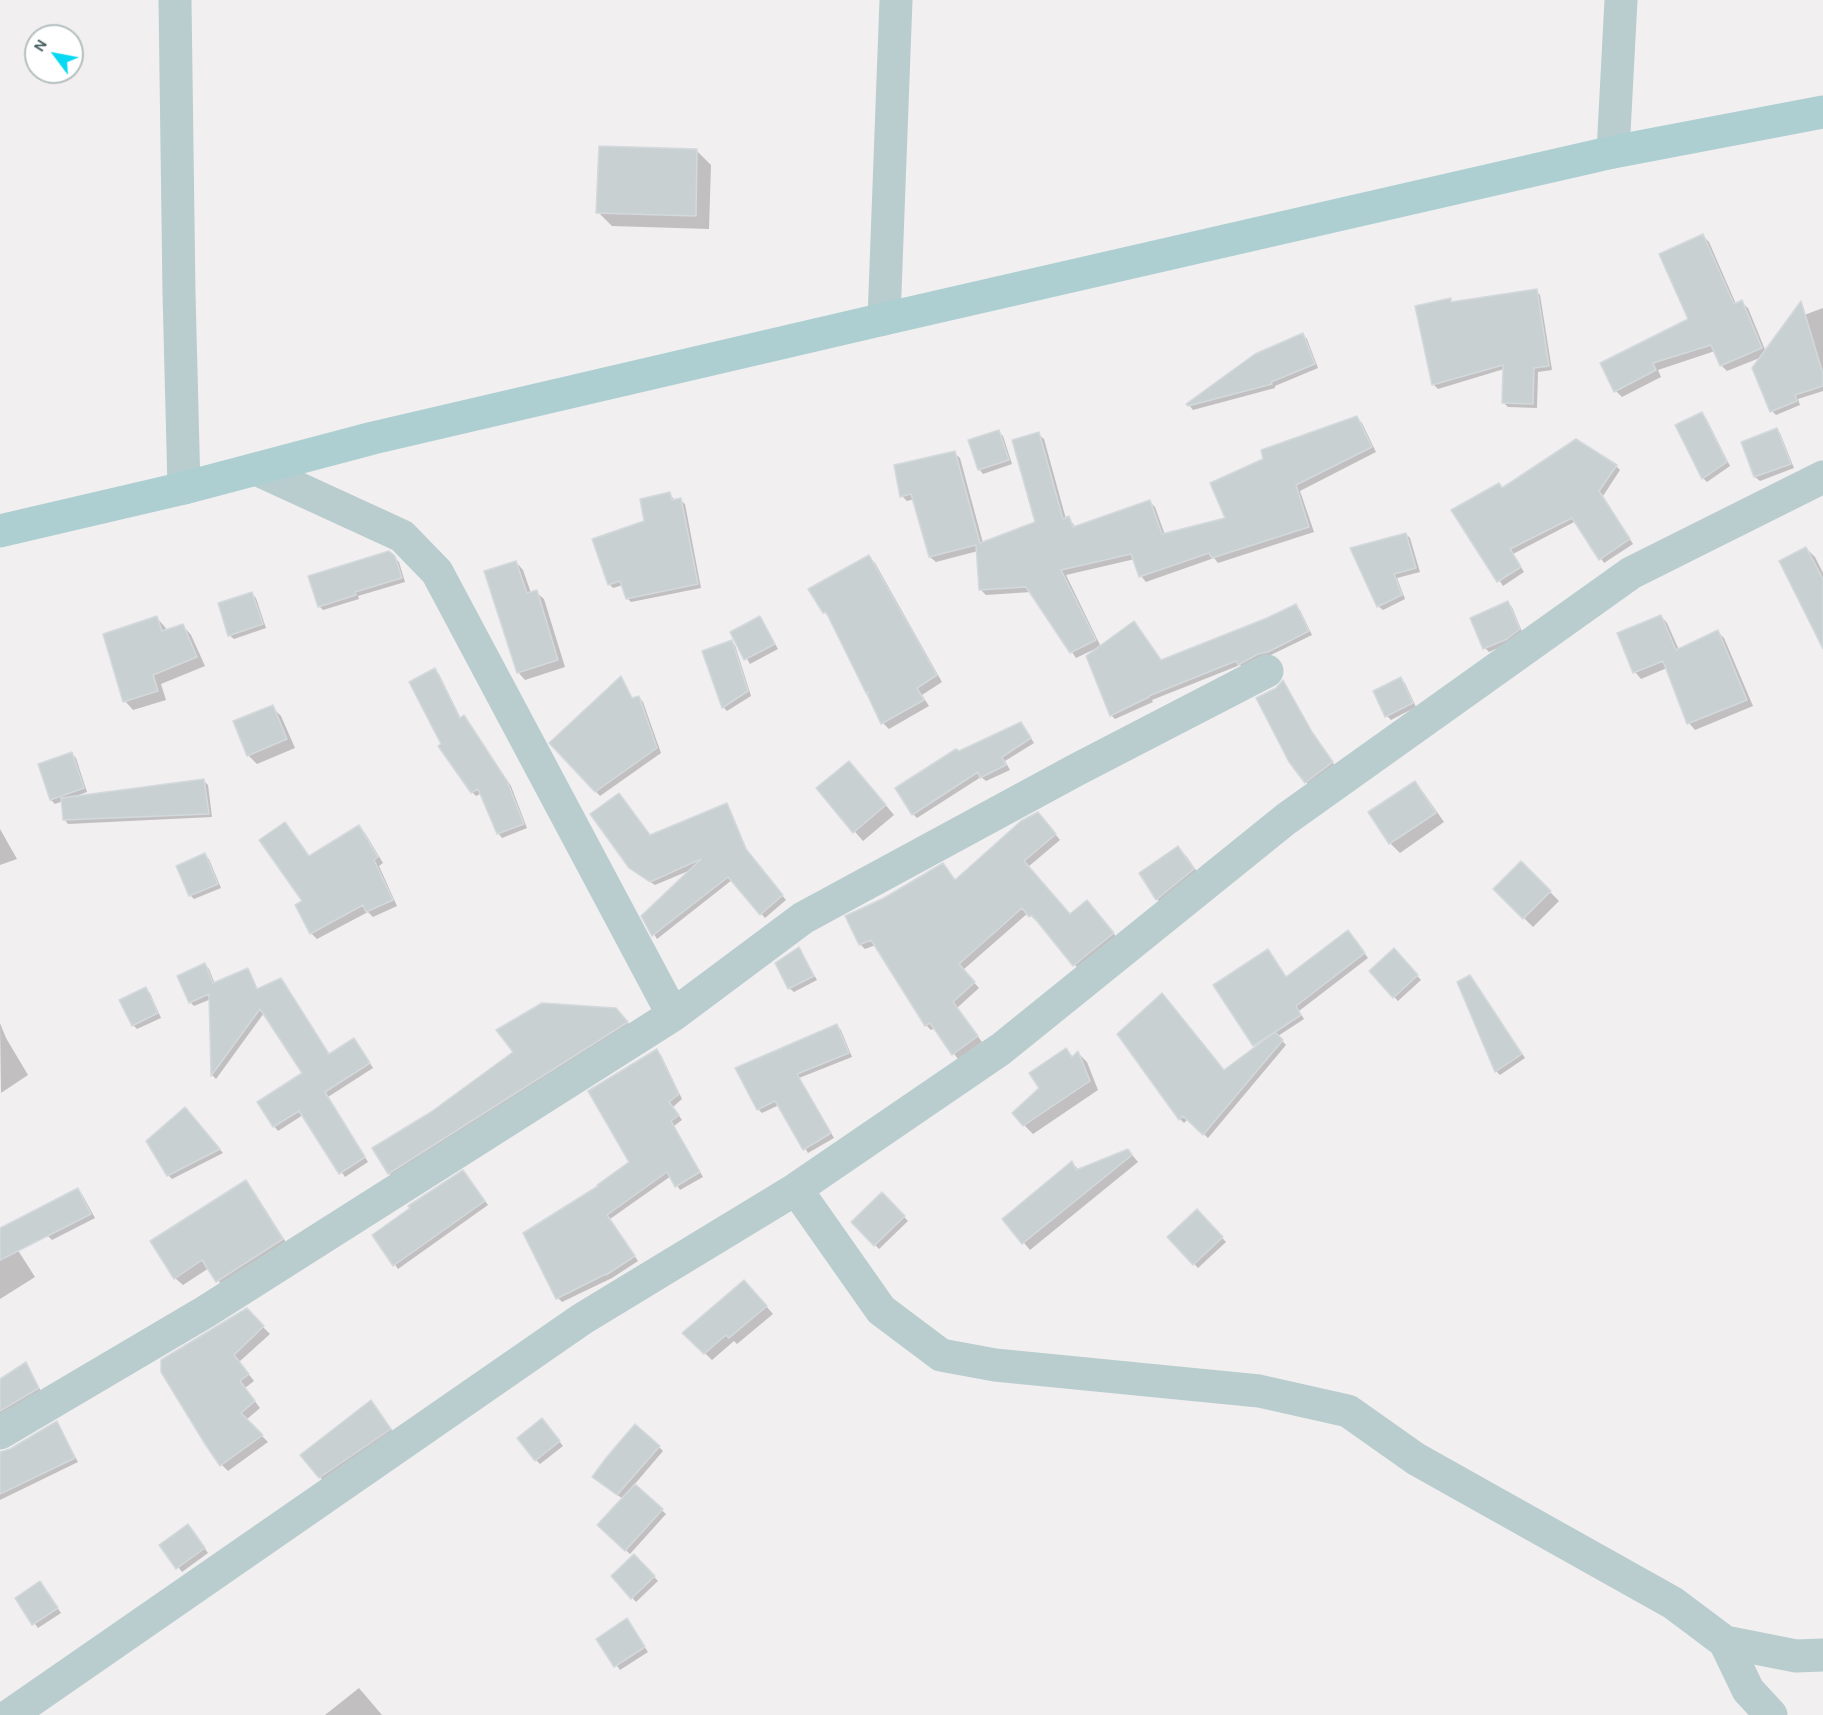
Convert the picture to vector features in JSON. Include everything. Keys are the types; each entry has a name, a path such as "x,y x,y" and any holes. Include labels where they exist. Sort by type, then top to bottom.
{"main road":[{"path":"0,531 184,488 373,438 884,319 1613,152 1823,112"}],"street":[{"path":"175,0 184,488"},
{"path":"884,319 896,0"},
{"path":"1613,152 1621,0"},
{"path":"256,470 402,536 437,572 673,1015"},
{"path":"10,1715 582,1319 796,1190 1001,1049 1286,819 1631,573 1823,477"},
{"path":"0,1433 205,1312 673,1015 803,918 1076,770 1267,671"},
{"path":"796,1190 881,1310 941,1355 995,1365 1259,1391 1348,1410 1416,1459 1673,1603 1725,1642 1796,1656 1823,1655"},
{"path":"1725,1642 1748,1690 1771,1715"}],"building":[{"path":"599,146 697,149 696,216 596,213"},
{"path":"1703,234 1734,304 1742,300 1762,348 1720,366 1711,345 1653,363 1656,370 1614,392 1600,363 1688,319 1659,254"},
{"path":"1537,289 1549,366 1534,368 1533,404 1502,403 1503,365 1432,385 1415,306 1451,298 1451,302"},
{"path":"1801,301 1823,374 1823,386 1795,395 1797,401 1770,412 1752,368"},
{"path":"1303,333 1315,364 1271,382 1272,384 1188,406 1186,404 1255,354"},
{"path":"1702,412 1727,462 1702,479 1675,425"},
{"path":"1357,416 1372,447 1296,485 1309,527 1212,558 1209,553 1139,577 1131,554 1061,570 1096,640 1070,653 1026,587 979,590 976,545 929,557 911,494 900,497 894,465 955,451 980,543 1035,522 1012,440 1039,432 1063,519 1069,516 1073,527 1150,500 1162,534 1225,518 1210,483 1263,459 1261,450"},
{"path":"1777,428 1791,464 1754,477 1741,442"},
{"path":"999,430 1009,460 978,470 968,440"},
{"path":"1576,439 1617,465 1599,491 1630,539 1599,560 1572,518 1510,549 1521,567 1497,582 1451,510 1499,483 1502,488"},
{"path":"670,492 672,500 681,498 698,584 626,599 620,581 608,585 592,539 644,521 640,499"},
{"path":"1406,533 1416,568 1394,574 1402,595 1377,607 1350,548"},
{"path":"1806,547 1823,579 1823,649 1779,561"},
{"path":"389,551 395,556 402,578 355,592 356,595 318,607 308,576"},
{"path":"869,555 937,675 917,688 924,700 881,724 867,694 869,692 866,693 826,612 823,613 808,589"},
{"path":"516,561 527,593 537,590 558,660 517,673 484,571"},
{"path":"252,592 263,624 228,636 218,603"},
{"path":"1508,601 1520,629 1507,639 1483,649 1470,618"},
{"path":"1296,604 1309,631 1238,665 1236,661 1149,696 1110,716 1086,656 1134,621 1161,660 1267,618"},
{"path":"1661,615 1676,650 1718,630 1747,700 1687,724 1663,661 1633,673 1617,633"},
{"path":"157,616 162,631 183,624 197,657 153,675 158,691 123,702 103,634"},
{"path":"760,616 775,644 744,660 730,632"},
{"path":"732,640 748,691 722,708 702,651"},
{"path":"435,668 460,718 464,715 507,781 524,824 497,834 478,789 471,793 438,746 441,744 409,682"},
{"path":"621,676 632,698 639,696 657,748 595,792 549,743"},
{"path":"1401,677 1413,703 1385,717 1373,691"},
{"path":"1283,680 1312,732 1333,762 1305,783 1289,762 1256,698 1276,688"},
{"path":"273,705 287,739 247,756 233,721"},
{"path":"1021,722 1031,738 1002,757 1006,765 980,778 978,772 912,815 895,788 956,749 959,751"},
{"path":"72,752 84,788 50,800 38,764"},
{"path":"849,761 886,805 853,833 816,788"},
{"path":"204,779 209,814 63,820 61,798"},
{"path":"1415,781 1436,813 1389,844 1368,812"},
{"path":"619,793 650,835 727,803 746,849 783,895 760,915 728,877 652,936 641,916 701,859 650,882 629,868 590,814"},
{"path":"1038,812 1056,834 1024,861 1070,914 1087,900 1114,933 1073,966 1032,915 1029,917 1022,908 959,964 975,982 953,1002 978,1036 952,1055 930,1023 925,1026 871,940 859,945 845,916 884,898 943,863 955,880 1021,821"},
{"path":"285,822 309,856 359,825 378,857 374,860 393,900 366,912 363,905 310,934 295,905 302,901 259,840"},
{"path":"1178,846 1194,869 1156,900 1139,873"},
{"path":"205,853 218,884 189,896 176,866"},
{"path":"1521,861 1551,891 1523,919 1493,889"},
{"path":"1348,930 1365,953 1296,1006 1301,1015 1253,1046 1213,985 1268,949 1286,977"},
{"path":"799,947 814,976 788,989 775,963"},
{"path":"1394,948 1418,975 1393,998 1369,971"},
{"path":"205,963 213,983 248,968 257,989 281,978 329,1054 354,1038 370,1063 325,1092 365,1157 339,1174 299,1111 273,1127 257,1102 302,1073 260,1009 211,1076 209,994 189,1003 177,976"},
{"path":"1470,975 1522,1054 1495,1072 1457,982"},
{"path":"146,987 158,1013 132,1026 119,1000"},
{"path":"1162,993 1224,1070 1275,1032 1283,1040 1203,1135 1183,1116 1179,1120 1117,1034"},
{"path":"542,1003 616,1008 628,1022 388,1174 372,1148 431,1112 513,1052 496,1030"},
{"path":"837,1024 849,1053 797,1074 831,1133 803,1150 775,1101 757,1110 735,1068"},
{"path":"1066,1048 1072,1057 1078,1051 1090,1081 1023,1126 1012,1113 1039,1088 1029,1073"},
{"path":"657,1049 679,1094 669,1102 679,1115 671,1121 700,1172 675,1187 667,1172 607,1215 635,1256 606,1275 556,1299 523,1233 598,1186 629,1162 588,1091"},
{"path":"185,1107 220,1149 167,1176 146,1141"},
{"path":"1128,1149 1132,1155 1022,1244 1002,1219 1072,1161 1076,1170"},
{"path":"463,1170 485,1201 393,1266 372,1235 410,1208 408,1206"},
{"path":"246,1180 283,1239 216,1282 202,1260 174,1279 150,1241"},
{"path":"78,1188 91,1214 0,1260 0,1228"},
{"path":"882,1192 905,1216 874,1246 851,1222"},
{"path":"1197,1209 1223,1237 1193,1265 1167,1237"},
{"path":"744,1280 767,1306 729,1338 726,1335 704,1354 682,1333"},
{"path":"247,1308 264,1326 234,1355 249,1374 240,1381 255,1401 241,1413 263,1435 220,1466 161,1372 161,1360"},
{"path":"26,1362 39,1388 0,1411 0,1379"},
{"path":"371,1400 391,1429 319,1478 300,1455"},
{"path":"542,1418 560,1441 535,1461 517,1438"},
{"path":"57,1421 75,1458 0,1494 0,1452 10,1449"},
{"path":"635,1424 660,1446 617,1495 592,1477"},
{"path":"635,1484 663,1509 625,1551 597,1525"},
{"path":"188,1524 205,1548 176,1569 159,1545"},
{"path":"634,1554 655,1576 631,1599 611,1576"},
{"path":"40,1581 58,1608 32,1625 15,1598"},
{"path":"627,1618 645,1647 614,1667 596,1639"}]}
